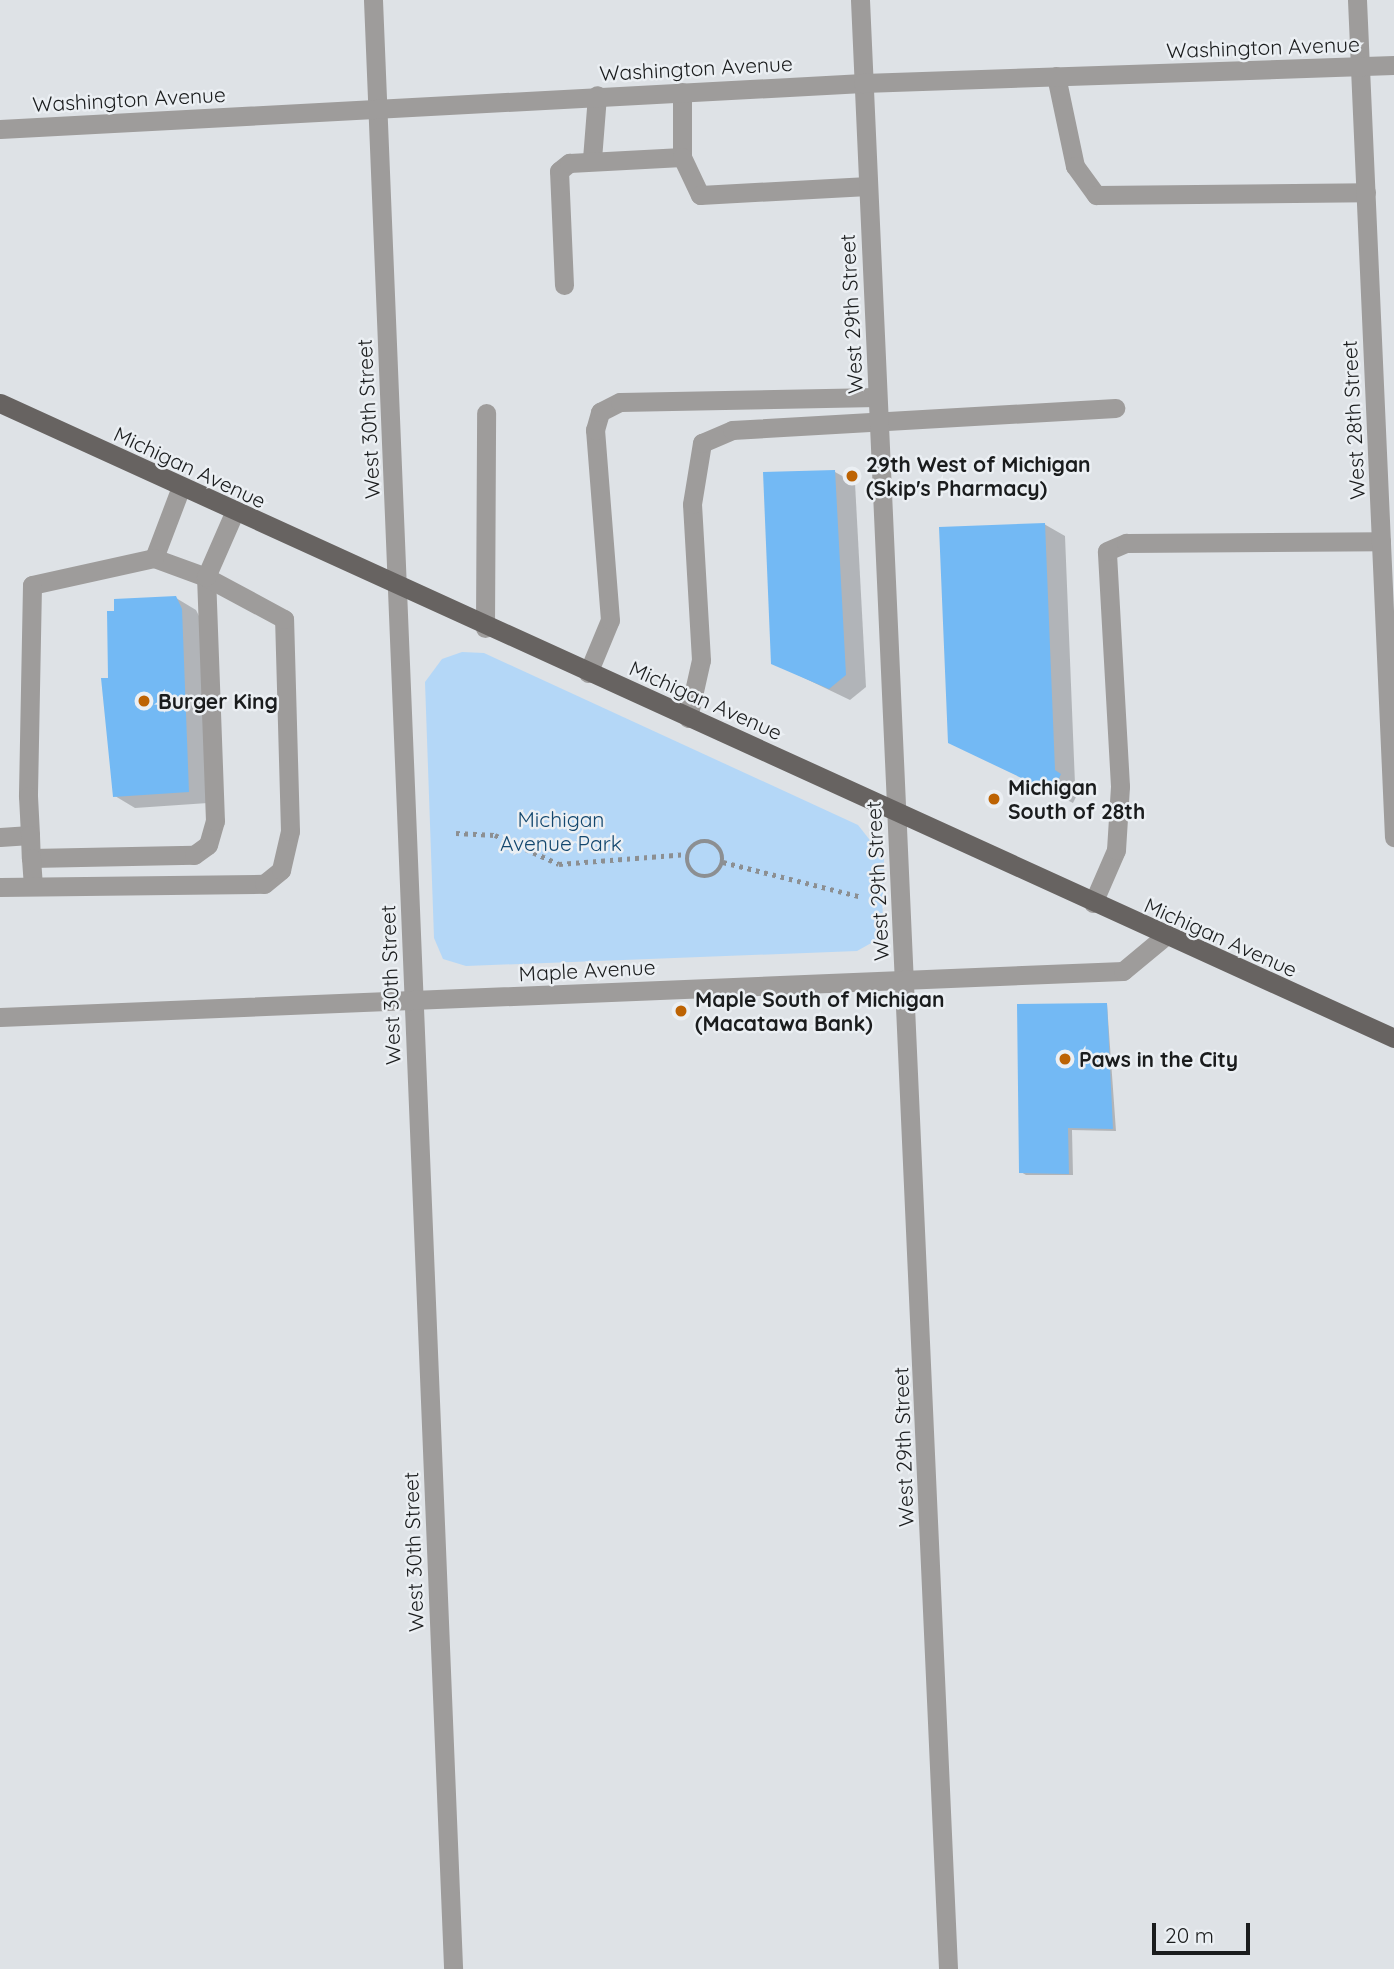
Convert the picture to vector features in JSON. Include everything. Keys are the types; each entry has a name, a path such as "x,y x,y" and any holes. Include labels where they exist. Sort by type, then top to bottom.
{"main road":[{"name":"Michigan Avenue","path":"0,403 398,589 896,809 1164,937 1394,1038"}],"street":[{"name":"West 30th Street","path":"373,0 453,1969"},
{"name":"West 29th Street","path":"860,0 948,1969"},
{"name":"West 28th Street","path":"1357,0 1394,837"},
{"name":"Washington Avenue","path":"0,129 597,95 1394,65"},
{"path":"1056,76 1075,166 1096,195 1366,192"},
{"path":"682,92 682,158 700,195 868,186"},
{"path":"592,159 597,95"},
{"path":"564,285 559,171 592,159 682,158"},
{"path":"588,673 610,620 595,430 600,412 620,402 877,397"},
{"path":"688,718 701,660 692,504 702,443 733,430 1115,408"},
{"path":"485,628 486,413"},
{"path":"154,558 181,487"},
{"path":"31,858 194,855 208,845 215,799 206,577 234,513"},
{"path":"1093,903 1116,850 1120,786 1107,551 1125,543 1381,541"},
{"path":"0,887 33,887 264,884 281,870 290,831 284,619 206,577 154,558 32,585 30,835 33,887"},
{"path":"0,836 30,835"},
{"name":"Maple Avenue","path":"0,1017 1124,971 1164,937"}],"path":[{"path":"456,833 495,835 559,864 688,853 706,840 717,845 723,862"},
{"path":"688,853 691,870 701,876 717,872 723,862"},
{"path":"723,862 862,897"}],"green space":[{"name":"Michigan Avenue Park","path":"462,652 484,653 858,825 884,858 882,937 857,951 466,966 443,959 434,938 425,682 442,659"}],"building":[{"path":"835,470 846,675 829,689 771,664 763,472"},
{"path":"1045,523 1055,770 1061,774 1053,793 948,743 939,527"},
{"name":"Burger King","path":"176,596 182,609 189,792 113,797 101,678 108,678 107,611 114,611 114,599"},
{"name":"Paws in the City","path":"1107,1003 1113,1129 1068,1128 1069,1174 1019,1173 1017,1004"}],"place":[{"name":"29th West of Michigan (Skip's Pharmacy)","path":"852,476"},
{"name":"Burger King","path":"144,701"},
{"name":"Michigan South of 28th","path":"994,799"},
{"name":"Maple South of Michigan (Macatawa Bank)","path":"681,1011"},
{"name":"Paws in the City","path":"1065,1059"}]}
